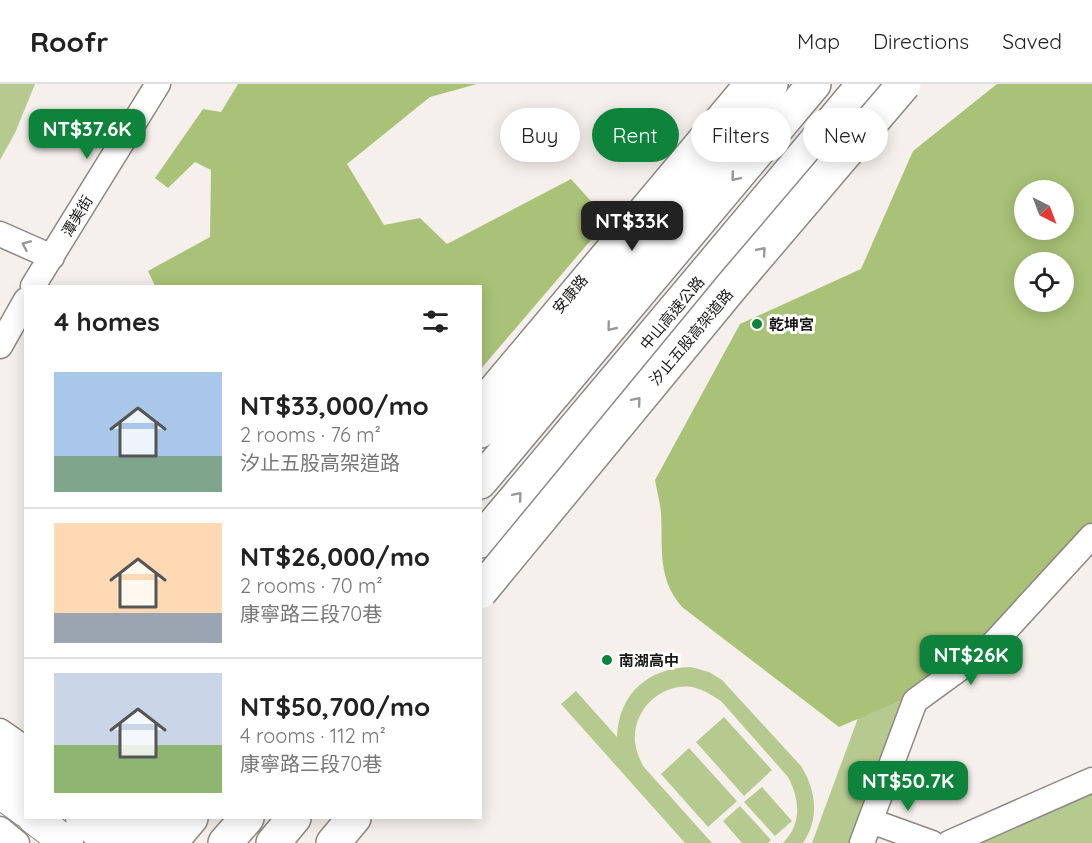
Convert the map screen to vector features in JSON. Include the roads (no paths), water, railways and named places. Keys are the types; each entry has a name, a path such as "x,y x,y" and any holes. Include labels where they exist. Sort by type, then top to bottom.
{"highway":[{"path":"482,429 771,84"},
{"path":"482,480 814,84"},
{"name":"中山高速公路","path":"482,539 864,84"},
{"name":"汐止五股高架道路","path":"482,590 732,286 904,84"},
{"path":"482,609 547,496 658,329"},
{"path":"482,454 542,410"},
{"path":"225,843 246,819"},
{"path":"273,843 293,819"},
{"path":"333,843 353,819"},
{"path":"101,831 173,829"}],"main road":[{"path":"0,757 24,775"},
{"path":"0,792 24,810"},
{"path":"39,819 101,831"}],"street":[{"name":"潭美街","path":"34,285 158,84"},
{"name":"安康路","path":"482,398 746,84"},
{"path":"0,234 52,257"},
{"path":"0,346 24,304"},
{"path":"932,843 866,832 915,701 992,645 1092,536"},
{"path":"0,731 24,748"},
{"path":"949,843 1092,780"},
{"path":"0,829 17,843"}],"place":[{"name":"乾坤宮","path":"757,324"},
{"name":"南湖高中","path":"607,660"}]}
